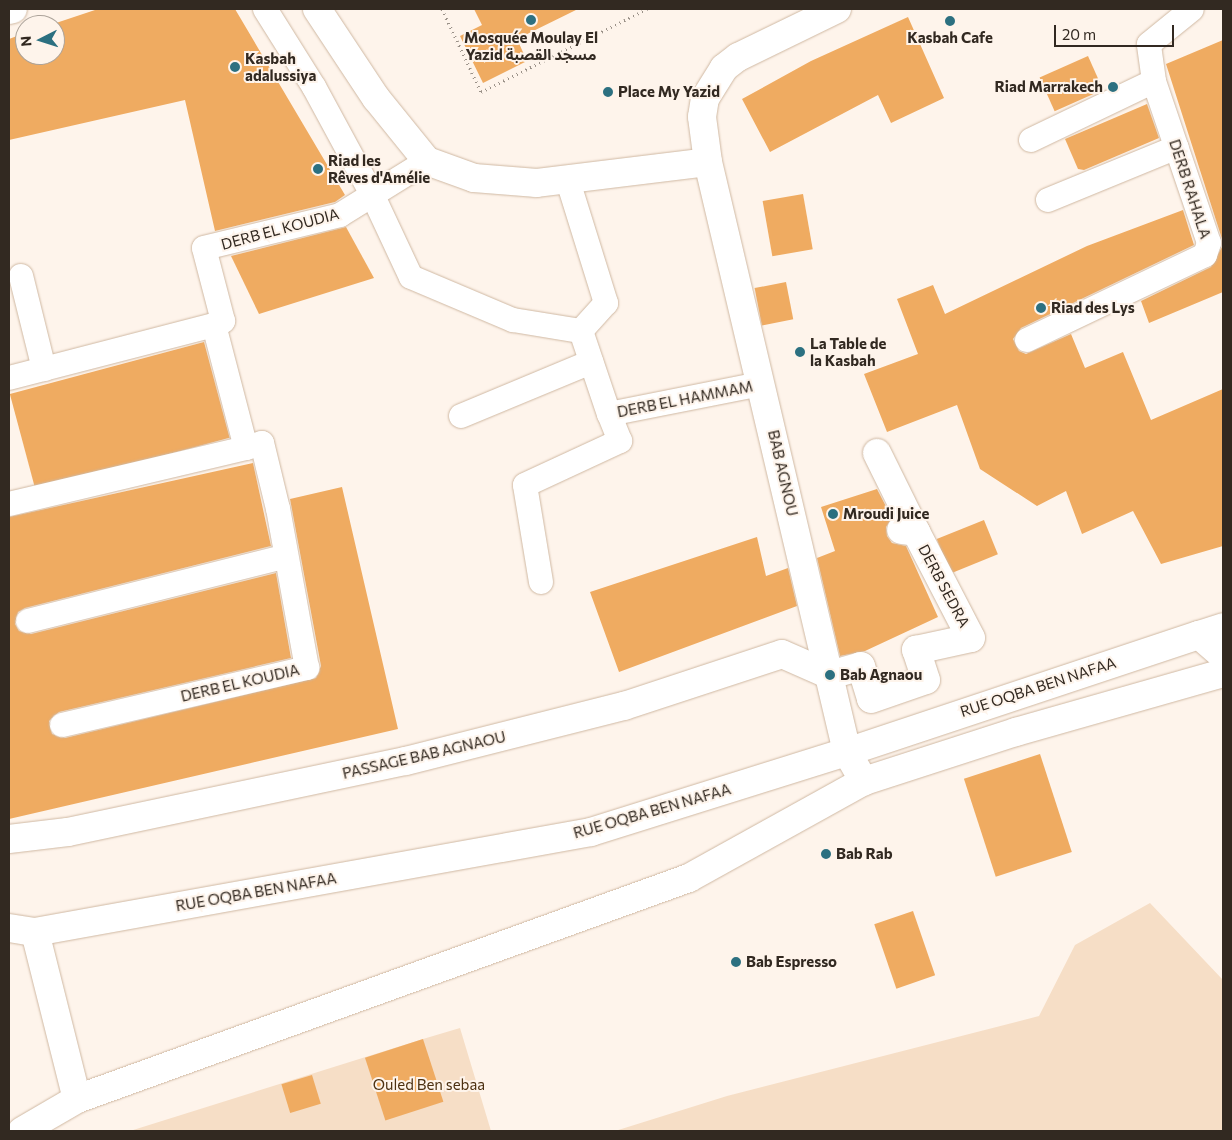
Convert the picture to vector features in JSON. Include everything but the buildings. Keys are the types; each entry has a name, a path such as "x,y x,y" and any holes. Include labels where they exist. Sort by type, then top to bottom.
{"main road":[{"path":"9,10 13,9"},
{"path":"317,9 376,98 427,161 474,178 537,184 708,162"},
{"name":"BAB AGNOU","path":"837,9 738,57 724,68 705,98 702,117 708,162 762,384 847,752 864,781"},
{"name":"DERB SEDRA","path":"830,675 861,666 871,699 926,680 916,650 971,638 909,531 877,453"},
{"path":"1211,631 1223,656"},
{"name":"RUE OQBA BEN NAFAA","path":"22,930 591,832 847,752 1211,631"},
{"name":"PASSAGE BAB AGNAOU","path":"9,839 68,832 406,761 624,706 782,654 830,675"},
{"path":"22,1131 77,1099 689,878 864,781 1016,732 1223,673"},
{"path":"22,930 77,1099"}],"lane":[{"path":"265,9 314,86 373,196 396,252 411,277 513,320 581,332 606,303 568,181"},
{"name":"DERB RAHALA","path":"1027,340 1205,255 1209,243 1154,81 1149,44 1192,9"},
{"path":"1031,140 1154,81"},
{"path":"1048,200 1176,147"},
{"name":"DERB EL KOUDIA","path":"214,325 223,321 204,248 340,215 427,161"},
{"path":"21,276 44,369"},
{"path":"9,378 214,325 246,448"},
{"name":"DERB EL HAMMAM","path":"541,582 517,489 620,441 581,332"},
{"path":"461,416 592,362"},
{"name":"DERB EL HAMMAM","path":"609,414 762,384"},
{"name":"DERB EL KOUDIA","path":"9,504 262,444 307,668 62,725"},
{"path":"28,622 286,556"}],"path":[{"path":"442,9 481,92 647,9"}],"green space":[{"path":"1150,903 1223,980 1223,1131 615,1131 727,1096 1039,1016 1075,945"},
{"name":"Ouled Ben sebaa","path":"460,1028 491,1131 130,1131 423,1039"}],"place":[{"name":"Mosquée Moulay El Yazid مسجد القصبة","path":"531,20"},
{"name":"Kasbah Cafe","path":"950,21"},
{"name":"Kasbah adalussiya","path":"235,67"},
{"name":"Riad Marrakech","path":"1113,87"},
{"name":"Place My Yazid","path":"608,92"},
{"name":"Riad les Rêves d'Amélie","path":"318,169"},
{"name":"Riad des Lys","path":"1041,308"},
{"name":"La Table de la Kasbah","path":"800,352"},
{"name":"Mroudi Juice","path":"833,514"},
{"name":"Bab Agnaou","path":"830,675"},
{"name":"Bab Rab","path":"826,854"},
{"name":"Bab Espresso","path":"736,962"}]}
